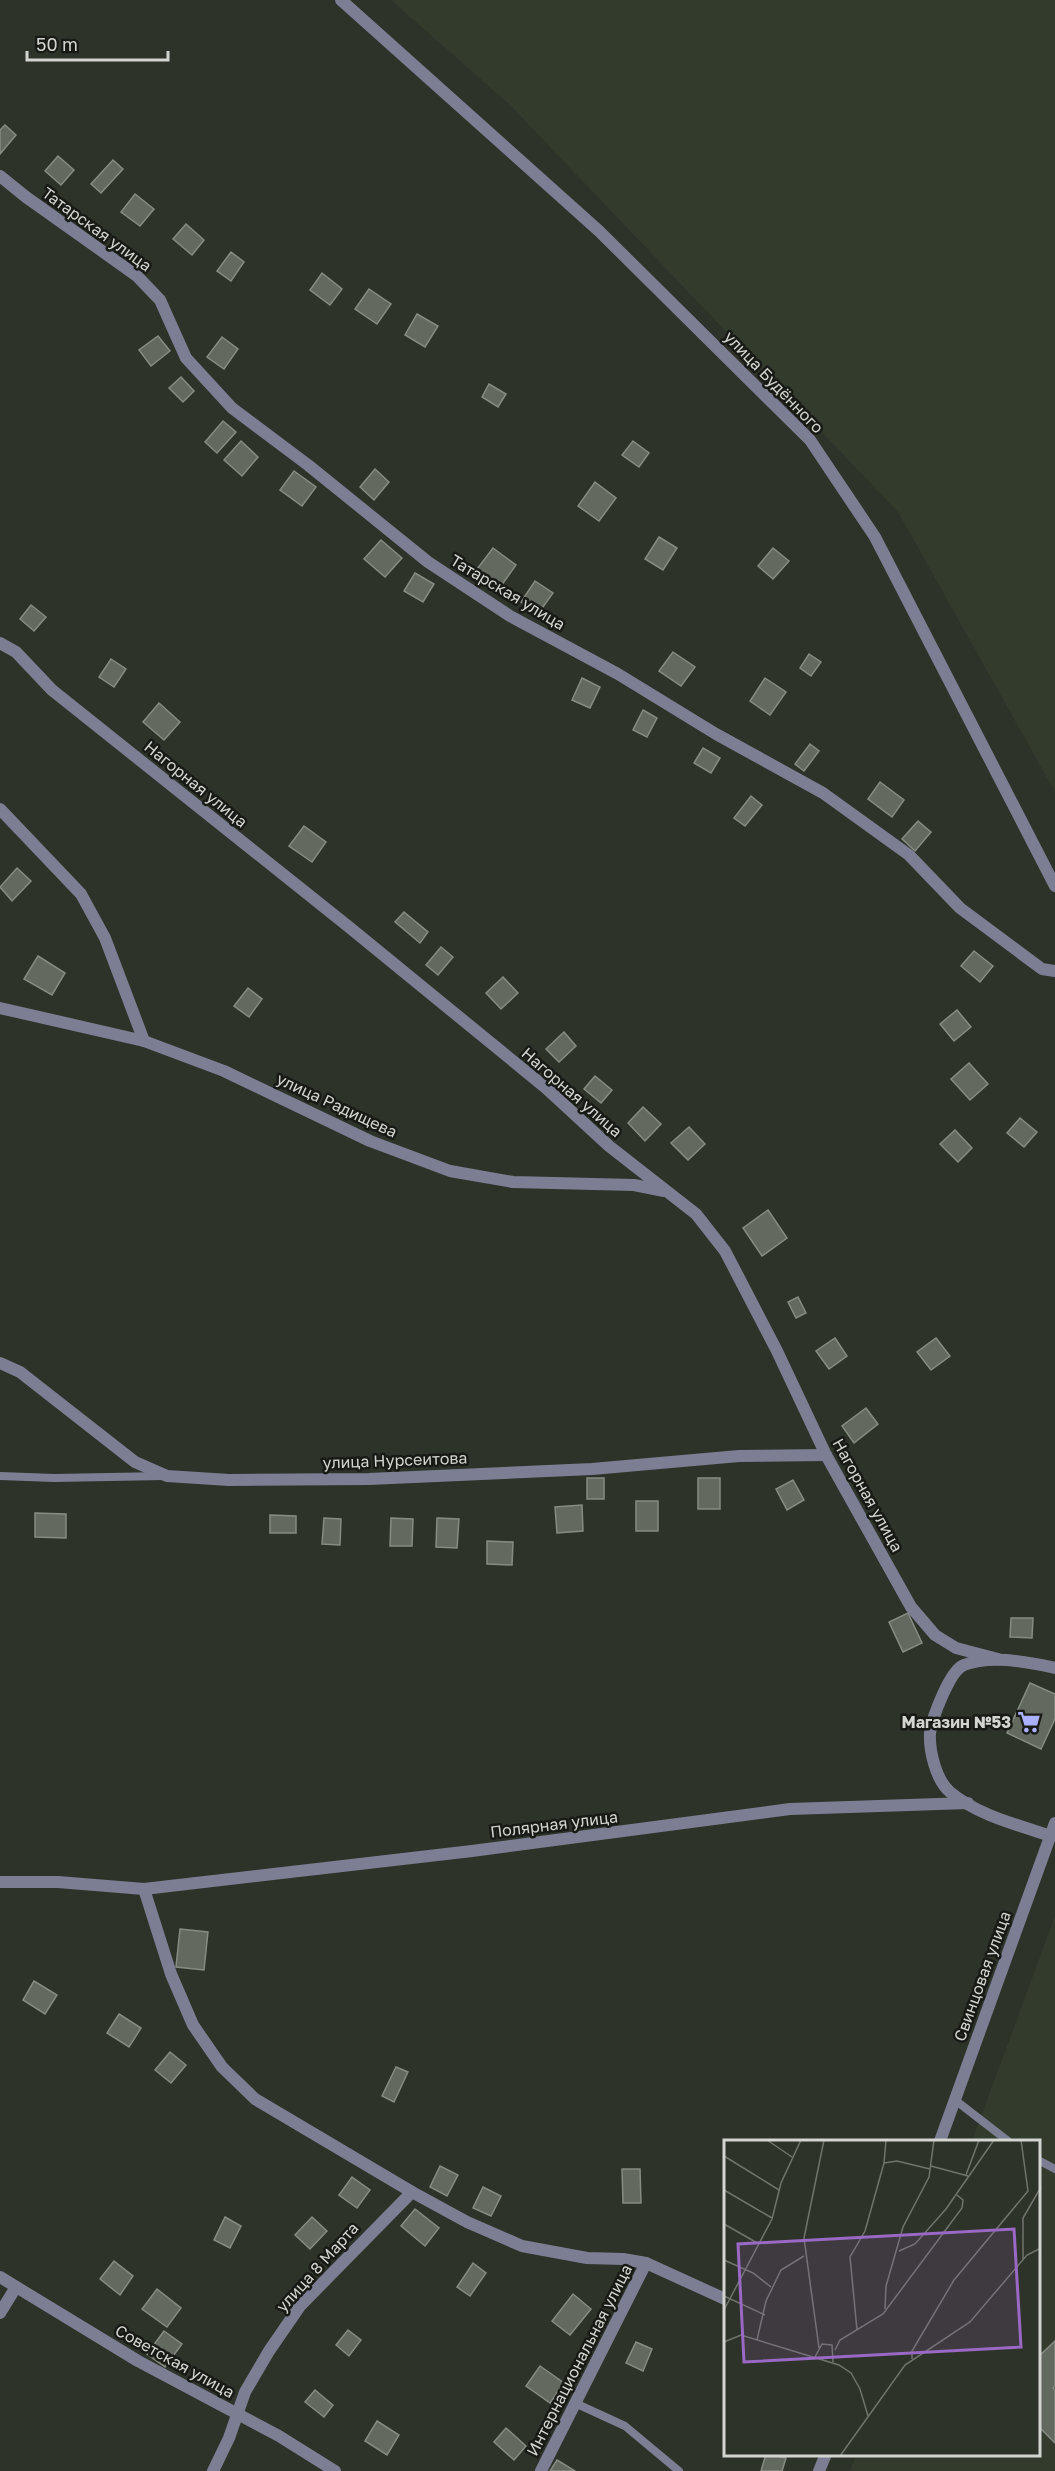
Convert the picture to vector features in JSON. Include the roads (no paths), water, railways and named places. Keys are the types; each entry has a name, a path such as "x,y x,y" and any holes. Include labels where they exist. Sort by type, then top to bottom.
{"street":[{"name":"улица Будённого","path":"341,0 599,231 810,440 875,537 1055,886"},
{"name":"Татарская улица","path":"0,176 26,198 137,276 160,300 186,358 232,408 308,465 428,562 510,616 618,674 716,734 823,793 909,855 960,908 1042,969 1055,971"},
{"name":"Нагорная улица","path":"0,643 16,652 52,690 349,927 546,1088 609,1146 696,1214 725,1251 777,1351 826,1455 911,1607 935,1635 956,1648 998,1659"},
{"path":"0,809 81,894 105,938 144,1041"},
{"name":"улица Радищева","path":"0,1008 144,1041 224,1071 370,1141 450,1171 513,1182 634,1185 668,1192"},
{"name":"улица Нурсеитова","path":"0,1363 20,1372 135,1462 167,1476 228,1480 369,1479 592,1469 739,1456 826,1455"},
{"path":"1051,1836 993,1816 949,1791 935,1771 930,1733 948,1680 963,1665 998,1659 1055,1668"},
{"name":"Полярная улица","path":"0,1882 58,1882 144,1889 472,1851 790,1809 968,1803"},
{"name":"Свинцовая улица","path":"940,2140 1055,1823"},
{"path":"144,1889 171,1974 193,2025 222,2067 255,2099 466,2222 522,2246 587,2258 623,2259 646,2263 724,2300"},
{"name":"улица 8 Марта","path":"213,2471 229,2438 245,2392 268,2352 300,2306 412,2192"},
{"name":"Интернациональная улица","path":"541,2471 646,2263"},
{"name":"Советская улица","path":"0,2277 138,2361 279,2436 335,2471"},
{"path":"0,2313 16,2287"},
{"path":"819,2471 825,2456"}],"lane":[{"path":"0,1476 54,1478 167,1476"},
{"path":"955,2100 1007,2140"},
{"path":"1040,2161 1055,2169"},
{"path":"575,2403 625,2426 679,2471"}],"place":[{"name":"Магазин №53","path":"1029,1722"}]}
